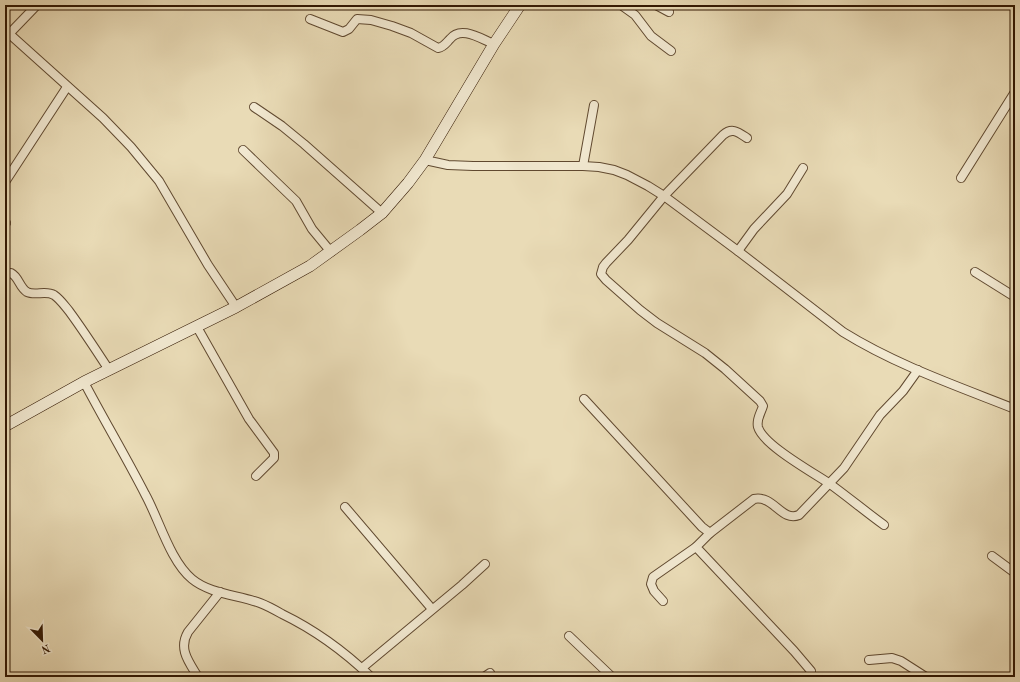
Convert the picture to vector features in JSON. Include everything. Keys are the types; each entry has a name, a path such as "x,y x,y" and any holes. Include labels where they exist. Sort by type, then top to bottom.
{"main road":[{"path":"5,426 84,382 236,307 310,266 331,252 382,212 408,183 425,160 494,44 520,5"}],"street":[{"path":"37,5 7,32 117,132 159,181 208,265 236,307"},
{"path":"621,5 635,15 651,36 671,51"},
{"path":"656,5 669,12"},
{"path":"310,19 343,32 349,29 357,19 371,20 411,33 438,48 442,48 454,34 459,33 468,34 494,44"},
{"path":"5,182 67,87"},
{"path":"961,178 1015,92"},
{"path":"583,166 594,105"},
{"path":"254,107 282,126 304,144 382,212"},
{"path":"747,138 736,131 727,131 664,196 603,267 601,271 603,277 640,310 657,323 705,353 755,396 763,406 758,417 757,425 763,435 790,459 830,484 884,525"},
{"path":"243,150 296,201 312,229 331,252"},
{"path":"425,160 448,165 599,167 627,175 664,196 843,332 877,352 1015,409"},
{"path":"738,251 758,225 787,194 803,168"},
{"path":"975,272 1015,297"},
{"path":"5,275 10,273 15,276 26,291 30,293 53,294 78,322 109,370"},
{"path":"197,326 249,419 274,453 274,458 256,476"},
{"path":"663,601 652,588 651,581 653,576 696,547 710,533 754,499 759,498 768,501 788,516 794,517 799,515 844,468 880,415 903,391 918,370"},
{"path":"84,382 146,496 172,552 182,568 191,578 201,585 220,592 246,598 262,604 301,623 335,646 371,677"},
{"path":"584,399 681,504 710,533"},
{"path":"345,507 432,609"},
{"path":"696,547 794,651 810,671"},
{"path":"992,556 1015,573"},
{"path":"362,668 485,564"},
{"path":"198,677 184,651 184,639 220,592"},
{"path":"570,636 612,677"},
{"path":"869,660 892,658 901,661 926,677"}]}
